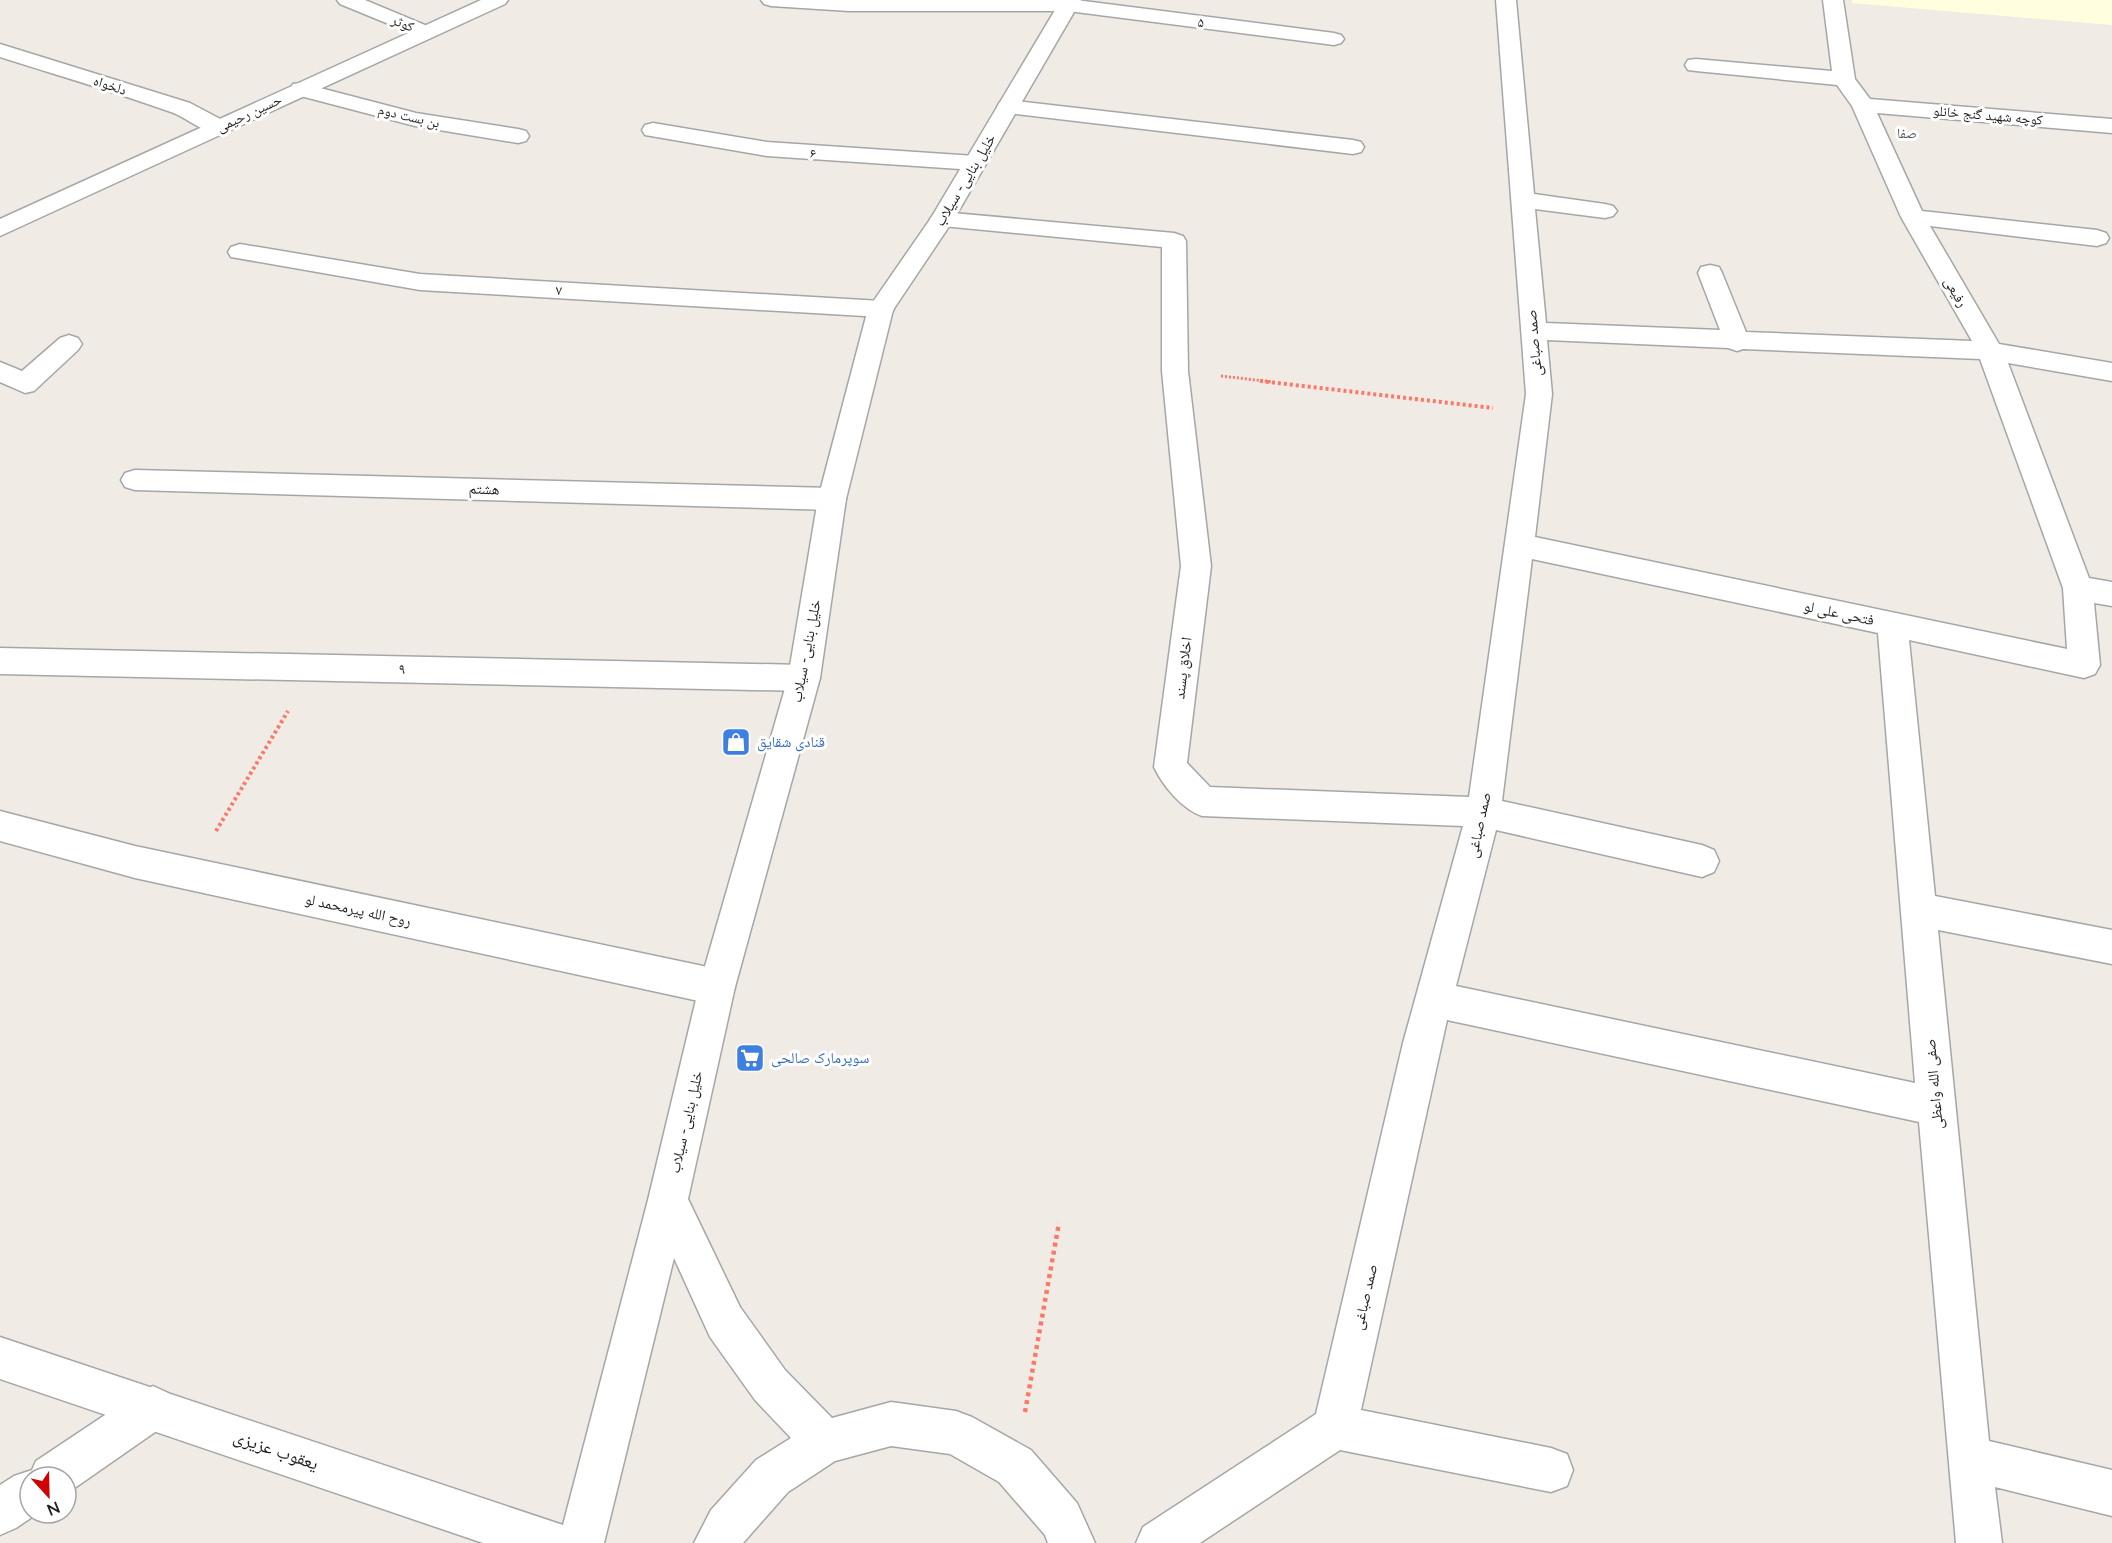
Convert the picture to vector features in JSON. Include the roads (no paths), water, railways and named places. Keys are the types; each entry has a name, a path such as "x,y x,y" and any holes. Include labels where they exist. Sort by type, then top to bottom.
{"street":[{"name":"کوثر","path":"347,0 425,32"},
{"name":"حسین رحیمی","path":"0,228 498,0"},
{"name":"۵","path":"771,0 849,5 1069,2 1334,39"},
{"name":"صمد صباغی","path":"1335,1427 1422,1043 1484,812 1539,394 1506,0"},
{"name":"رفیعی","path":"1833,0 1844,80 1863,105 1913,217 1990,351 2078,588"},
{"name":"خلیل بنایی- سیلاب","path":"581,1543 668,1200 717,987 804,678 832,499 881,309 942,219 1069,2"},
{"name":"دلخواه","path":"0,50 182,108 218,128"},
{"path":"1695,65 1844,80"},
{"name":"بن بست دوم","path":"301,89 415,119 518,136"},
{"name":"کوچه شهید گنج خانلو","path":"1863,105 2112,126"},
{"path":"1008,107 1353,147"},
{"name":"۶","path":"653,130 767,149 975,163"},
{"path":"1523,200 1605,211"},
{"path":"1913,217 2097,238"},
{"name":"اخلاق پسند","path":"942,219 1174,241 1175,371 1196,566 1170,767 1202,801 1484,812"},
{"name":"۷","path":"240,252 420,282 881,309"},
{"path":"1710,273 1737,342"},
{"path":"1533,331 1737,342 1990,351 2112,372"},
{"path":"0,371 25,384 69,344"},
{"name":"هشتم","path":"135,480 832,499"},
{"name":"فتحی علی لو","path":"1518,545 2084,665 2078,588"},
{"path":"2078,588 2112,594"},
{"name":"صفی الله واعظی","path":"1892,624 1917,909 1979,1543"},
{"name":"۹","path":"0,660 804,678"},
{"path":"1484,812 1702,861"},
{"name":"روح الله پیرمحمد لو","path":"0,826 190,874 717,987"},
{"path":"1917,909 2112,947"},
{"path":"1434,999 1936,1107"},
{"path":"668,1200 725,1322 770,1386 825,1442"},
{"name":"یعقوب عزیزی","path":"0,1358 551,1543"},
{"path":"70,1465 153,1408"},
{"path":"717,1543 727,1526 772,1476 825,1442 891,1424 957,1433 1015,1466 1061,1519 1072,1543"},
{"path":"1159,1543 1335,1427 1551,1470"},
{"path":"1969,1458 2112,1493"},
{"path":"0,1512 18,1500"}],"place":[{"name":"قنادی شقایق","path":"736,742"},
{"name":"سوپرمارک صالحی","path":"750,1058"}],"district":[{"name":"صفا","path":"1907,133"}]}
